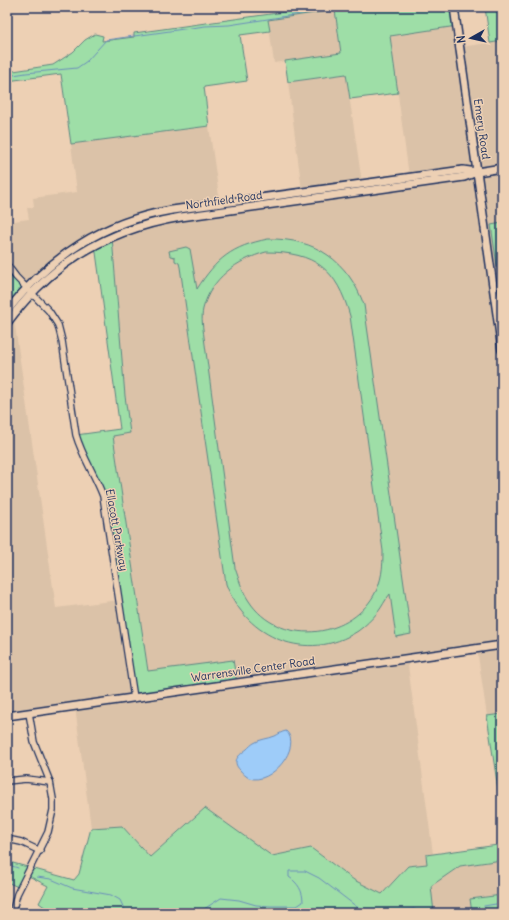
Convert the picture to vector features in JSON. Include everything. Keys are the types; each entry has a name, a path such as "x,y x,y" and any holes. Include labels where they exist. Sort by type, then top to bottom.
{"main road":[{"name":"Emery Road","path":"454,7 502,350"},
{"name":"Northfield Road","path":"7,323 50,276 76,257 95,245 120,233 140,226 162,220 464,178 477,172 502,168"},
{"name":"Northfield Road","path":"7,311 38,276 63,255 89,238 114,226 137,218 158,212 224,202 463,170 477,172"},
{"path":"409,177 411,185"},
{"path":"335,187 336,195"},
{"path":"265,197 266,205"},
{"path":"224,202 225,211"},
{"name":"Warrensville Center Road","path":"7,716 502,645"}],"street":[{"name":"Ellacott Parkway","path":"7,265 26,288 49,310 60,330 76,435 102,496 134,698"},
{"path":"12,913 17,894 40,851 52,820 53,799 50,782 34,742 29,713"},
{"path":"7,781 26,779 50,782"},
{"path":"7,839 21,842 40,851"}],"shaded area":[{"path":"335,10 341,53 274,63 268,20"},
{"path":"457,26 460,47 502,41 502,296 499,275 492,276 502,350 502,714 487,716 477,649 407,658 433,854 426,855 428,864 408,866 382,894 354,880 311,848 272,856 205,808 150,857 122,826 91,828 75,707 70,707 69,702 7,711 7,328 14,319 56,608 119,600 152,695 113,436 130,433 125,396 112,237 88,249 31,294 7,265 7,222 29,219 27,208 34,207 33,198 77,192 71,144 209,126 220,203 302,191 288,82 346,74 362,183 409,176 390,36"},
{"path":"502,860 502,895 470,899 472,913 434,913 430,886 460,866"}],"green space":[{"path":"321,7 454,7 457,26 390,36 398,93 350,99 346,74 288,82 285,61 341,53 335,10 268,20 270,31 240,35 247,81 204,87 209,126 71,144 61,74 7,81 7,72 53,65 73,52 85,40 95,34 103,36 102,41 134,37 134,33"},
{"path":"485,7 502,7 502,41 490,43"},
{"path":"502,223 502,271 498,272 491,225"},
{"path":"112,237 125,396 130,433 113,436 148,671 233,660 237,683 134,698 103,496 76,435 120,429 95,245"},
{"path":"268,239 285,240 301,243 328,255 349,276 364,305 411,634 396,637 390,594 378,612 366,625 339,641 319,645 299,645 280,640 263,631 248,619 235,603 226,584 180,267 179,263 175,261 175,257 170,256 169,251 186,247 190,249 197,289 211,270 226,255 255,242","holes":["266,252 298,255 322,266 331,275 345,300 350,316 383,551 379,584 374,595 362,610 348,621 331,629 313,632 294,631 277,625 262,616 249,601 239,581 235,568 202,323 203,309 212,288 219,279 235,265 255,255"]},
{"path":"7,265 26,288 7,311"},
{"path":"502,714 502,816 487,716"},
{"path":"205,808 272,856 311,848 354,880 382,894 408,866 427,864 426,855 498,845 502,839 502,860 460,866 431,886 434,913 53,913 39,903 48,886 27,875 20,888 7,882 7,863 13,863 74,880 79,874 91,828 122,826 150,857"},
{"path":"502,895 502,913 472,913 470,899"}],"water":[{"path":"286,731 290,738 288,755 275,771 258,779 249,778 237,767 237,758 252,744"}],"waterway":[{"path":"7,76 77,68 87,61 106,40 205,26 229,25 313,12 325,7"},
{"path":"7,867 12,866 18,868"},
{"path":"198,913 221,898 239,900 256,905 297,906 303,902 302,894 295,882 289,877 289,871 305,871 319,878 357,907 370,913"},
{"path":"37,877 51,879 72,888 111,895 120,900 126,913"},
{"path":"484,906 502,903"},
{"path":"381,913 414,909 420,913"}]}
